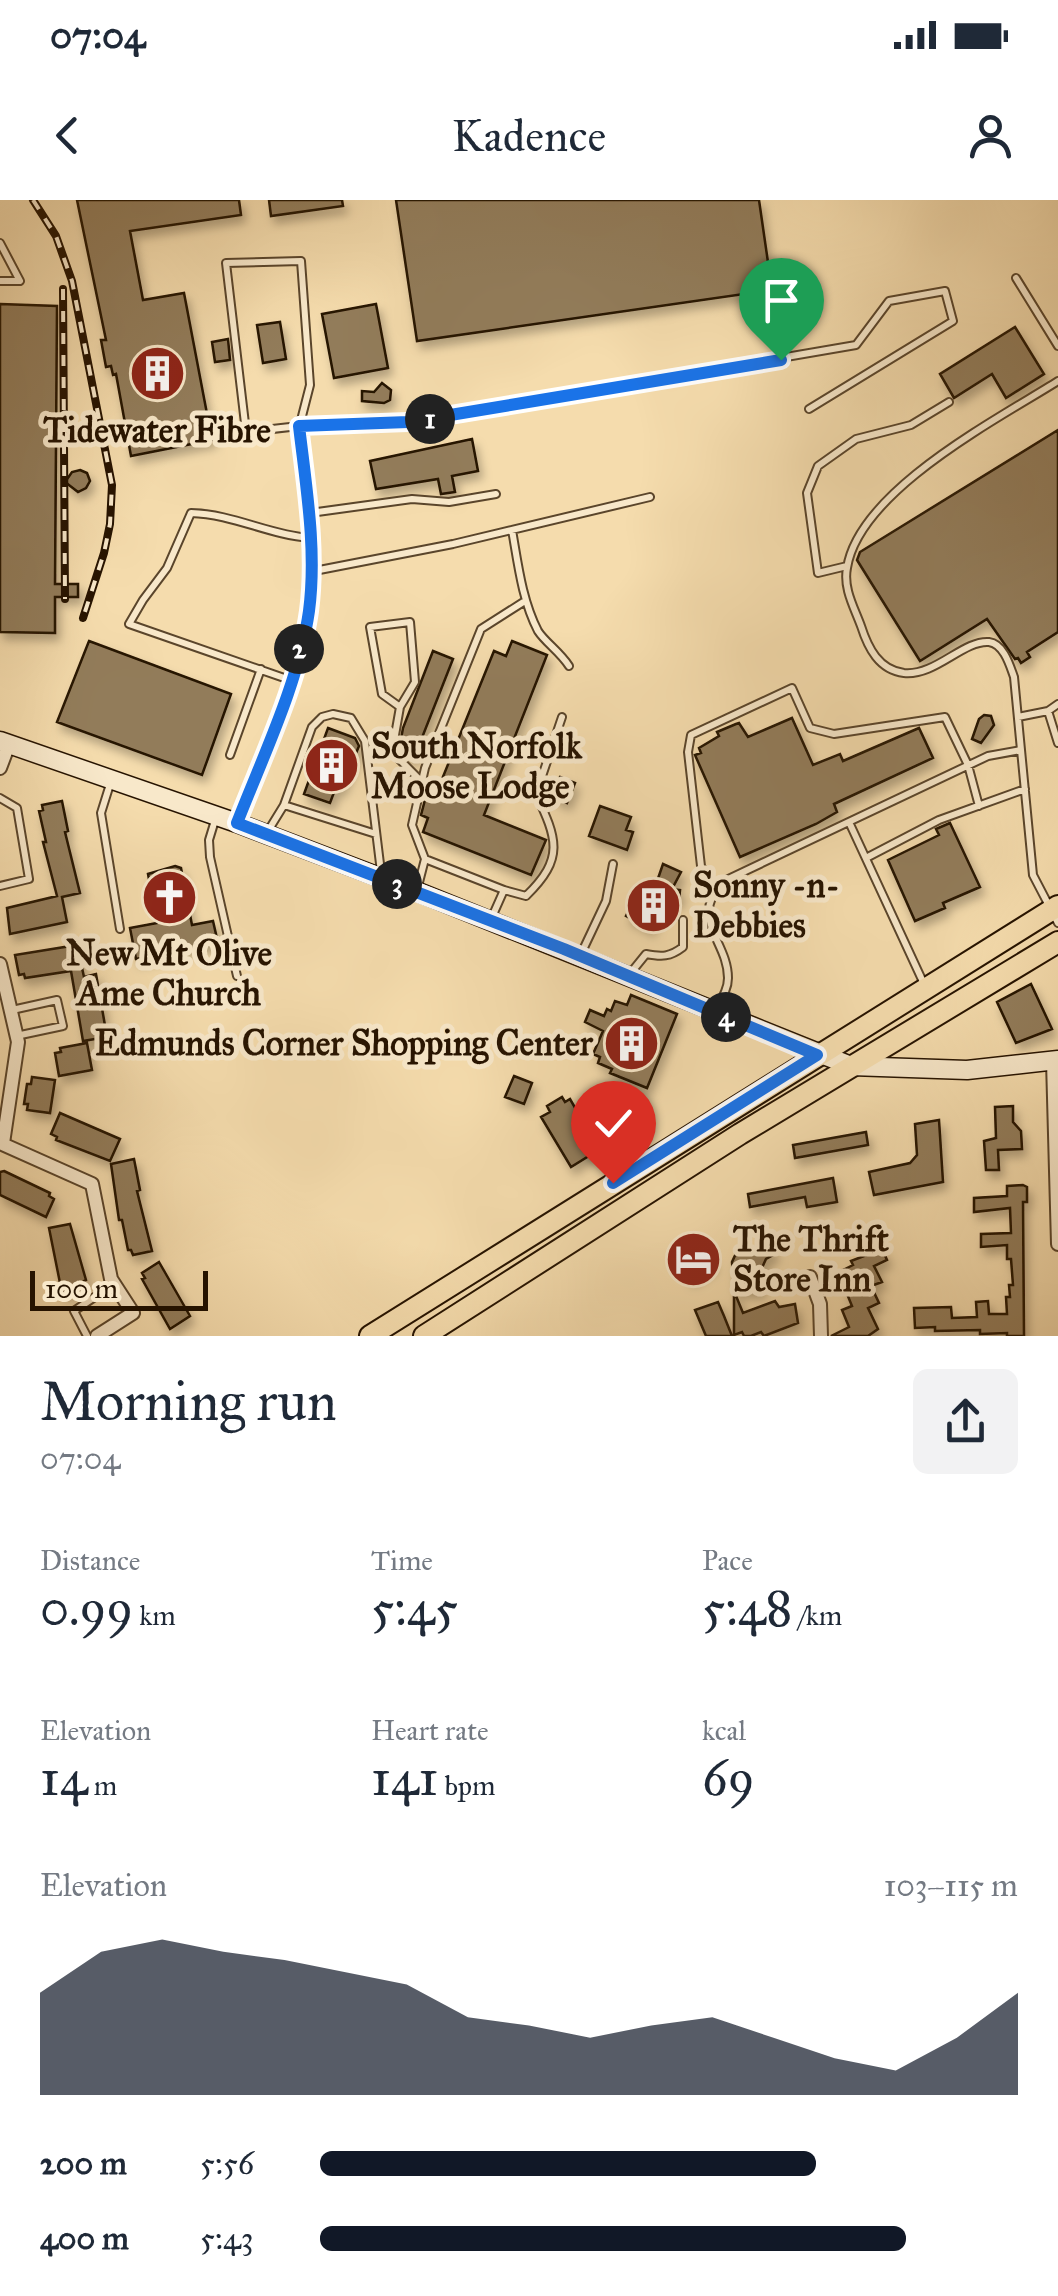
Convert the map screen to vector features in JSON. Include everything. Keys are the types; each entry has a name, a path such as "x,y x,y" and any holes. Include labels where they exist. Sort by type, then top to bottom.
{"main road":[{"path":"5,742 416,891 851,1066 967,1070 1055,1060"},
{"path":"370,1336 817,1055 1056,913"},
{"path":"424,1336 851,1066 1058,942"}],"street":[{"path":"237,823 290,680 309,611 310,538 299,426"},
{"path":"0,768 5,742"},
{"path":"0,964 16,1036 2,1143 92,1184 114,1284 133,1313 98,1336"},
{"path":"1055,1060 1058,1244"},
{"path":"810,1277 822,1311 821,1336"}],"lane":[{"path":"0,243 20,281 0,281"},
{"path":"299,426 310,385 301,262 226,264 246,432 408,422 856,345 888,301 945,291 953,321 809,409"},
{"path":"1016,278 1058,346"},
{"path":"1056,913 1033,876 1014,678 998,646 990,642 978,644 927,670 906,673 884,667 866,642 846,585 847,566 860,532 880,503 946,453 1058,380"},
{"path":"847,566 818,573 807,493 818,466 856,439 911,425 950,402"},
{"path":"308,514 412,499 450,502 496,494"},
{"path":"310,572 650,497"},
{"path":"290,680 128,624 168,568 191,513 218,513 288,536 310,538"},
{"path":"512,530 525,601 540,635 558,649 569,666"},
{"path":"416,891 424,859 412,825 422,782 480,630 525,601"},
{"path":"400,707 382,694 370,627 410,622 416,682 400,707 392,752 422,782"},
{"path":"230,755 261,670"},
{"path":"714,892 702,866 688,752 692,735 792,688 810,728 834,734 945,717 968,765 978,806"},
{"path":"1018,717 1048,711 1058,704"},
{"path":"1048,711 1058,743"},
{"path":"266,834 284,805 312,727 322,716 351,718 364,741 382,879"},
{"path":"424,859 526,896 542,880 555,854 554,834 536,794 562,717"},
{"path":"714,1012 727,988 728,975 709,927 714,892 722,882 988,756 1021,750"},
{"path":"112,780 101,813 120,929"},
{"path":"866,858 939,820 1025,789"},
{"path":"0,798 17,808 29,880 0,886"},
{"path":"284,805 376,834"},
{"path":"216,816 209,840 210,857 237,976"},
{"path":"849,822 926,988"},
{"path":"580,956 606,901 614,864"},
{"path":"491,920 504,890"},
{"path":"628,976 646,954 674,955 683,947 683,920"},
{"path":"10,1010 58,1000 63,1026 16,1036"},
{"path":"87,1336 74,1312 114,1284"}],"building":[{"name":"Tidewater Fibre","path":"77,200 239,200 241,215 130,231 143,300 184,293 212,440 131,456 116,374 113,375 111,366 106,367 101,340 106,340"},
{"path":"269,200 342,200 343,206 271,216"},
{"path":"396,200 759,200 772,290 417,341"},
{"path":"0,304 57,306 55,584 78,584 78,597 55,597 55,633 0,632"},
{"path":"376,304 388,368 334,378 322,314"},
{"path":"280,322 286,359 263,363 257,325"},
{"path":"1015,327 1044,374 1006,398 992,374 954,398 940,374"},
{"path":"228,339 230,360 215,362 212,342"},
{"path":"382,383 391,390 390,400 362,401 362,391 374,392"},
{"path":"1058,430 1058,632 1027,652 1030,657 1021,663 987,619 920,661 857,560 860,552"},
{"path":"472,439 478,471 452,476 455,492 441,494 438,479 376,489 370,461"},
{"path":"72,472 87,473 90,481 78,492 65,482"},
{"path":"89,641 231,694 202,775 57,722"},
{"path":"512,641 547,655 484,815 546,840 531,875 423,832 428,818 421,815 426,796 434,799 494,651 506,656"},
{"path":"433,651 453,659 414,758 399,750 403,728"},
{"path":"984,715 991,716 994,725 981,743 972,739"},
{"path":"792,718 813,765 840,754 843,761 919,728 933,758 834,804 837,812 816,824 740,857 695,755 701,753 699,748 719,736 717,732 736,724 748,737"},
{"name":"South Norfolk Moose Lodge","path":"328,728 355,738 359,746 341,789 336,787 330,803 304,794"},
{"path":"560,777 575,783 567,803 552,796"},
{"path":"62,801 68,831 65,832 80,893 62,897 67,922 10,934 7,908 57,896 39,811 43,810 42,805"},
{"path":"600,806 631,817 626,830 633,832 627,850 589,836"},
{"path":"950,823 980,887 915,921 888,860 939,835 936,829"},
{"path":"663,864 681,872 672,889 680,890 679,901 662,900 650,929 626,916 639,890 652,896"},
{"name":"New Mt Olive Ame Church","path":"175,866 181,868 192,925 213,921 218,943 136,959 130,928 157,923 148,874"},
{"path":"77,945 84,977 96,974 107,1037 83,1041 71,971 25,978 24,974 19,975 15,955"},
{"path":"1031,984 1052,1029 1016,1043 997,1002"},
{"name":"Edmunds Corner Shopping Center","path":"631,995 677,1014 647,1088 610,1073 612,1069 598,1063 600,1057 593,1054 603,1031 585,1022 590,1010 604,1016 615,1001 627,1005"},
{"path":"87,1043 92,1070 59,1076 55,1053 61,1052 60,1048"},
{"path":"514,1076 532,1083 524,1104 505,1097"},
{"path":"32,1077 55,1080 50,1113 27,1110 28,1104 24,1104"},
{"path":"562,1097 565,1102 570,1099 592,1137 606,1128 612,1137 571,1167 541,1117 550,1112 547,1106"},
{"path":"1013,1106 1013,1122 1021,1131 1022,1149 998,1150 999,1170 986,1170 984,1141 996,1138 995,1107"},
{"path":"60,1113 120,1139 110,1161 56,1140 51,1134"},
{"path":"939,1120 943,1182 874,1195 869,1172 910,1163 917,1155 915,1124"},
{"path":"866,1132 868,1145 795,1158 793,1145"},
{"path":"134,1159 140,1190 137,1191 152,1251 133,1255 119,1220 111,1164"},
{"path":"0,1172 50,1193 54,1199 46,1217 0,1195"},
{"path":"833,1178 837,1202 807,1207 805,1197 750,1207 748,1194"},
{"path":"1007,1186 1027,1187 1027,1202 1023,1202 1024,1336 915,1328 914,1308 951,1307 952,1318 977,1317 976,1302 988,1301 989,1314 1007,1314 1006,1297 1010,1297 1009,1285 1013,1285 1007,1245 981,1247 981,1234 1011,1233 1010,1208 974,1212 974,1198 1007,1196"},
{"path":"70,1224 86,1280 85,1288 62,1293 49,1228"},
{"name":"The Thrift Store Inn","path":"697,1239 713,1264 690,1279 674,1253"},
{"path":"769,1244 775,1254 766,1259 761,1270 761,1291 734,1290 732,1262 739,1247 753,1253"},
{"path":"882,1249 887,1260 874,1266 882,1282 871,1286 879,1303 868,1308 878,1329 868,1336 831,1336 849,1327 842,1310 852,1306 845,1289 850,1287 843,1270 853,1265 851,1261"},
{"path":"159,1262 190,1316 170,1329 142,1279 142,1273"},
{"path":"734,1291 743,1313 775,1301 779,1307 795,1304 798,1323 764,1336 761,1332 734,1335"},
{"path":"718,1302 732,1336 706,1336 695,1310"}],"railway":[{"path":"33,200 56,236 72,281 112,485 104,553 83,618"},
{"path":"63,289 65,599"}],"place":[{"name":"Tidewater Fibre","path":"157,374"},
{"name":"South Norfolk Moose Lodge","path":"332,766"},
{"name":"New Mt Olive Ame Church","path":"169,897"},
{"name":"Sonny -n- Debbies","path":"654,905"},
{"name":"Edmunds Corner Shopping Center","path":"632,1043"},
{"name":"The Thrift Store Inn","path":"694,1259"}],"route":[{"path":"613,1183 817,1055 564,949 237,823 286,697 309,611 310,528 299,426 408,422 781,360"}]}
